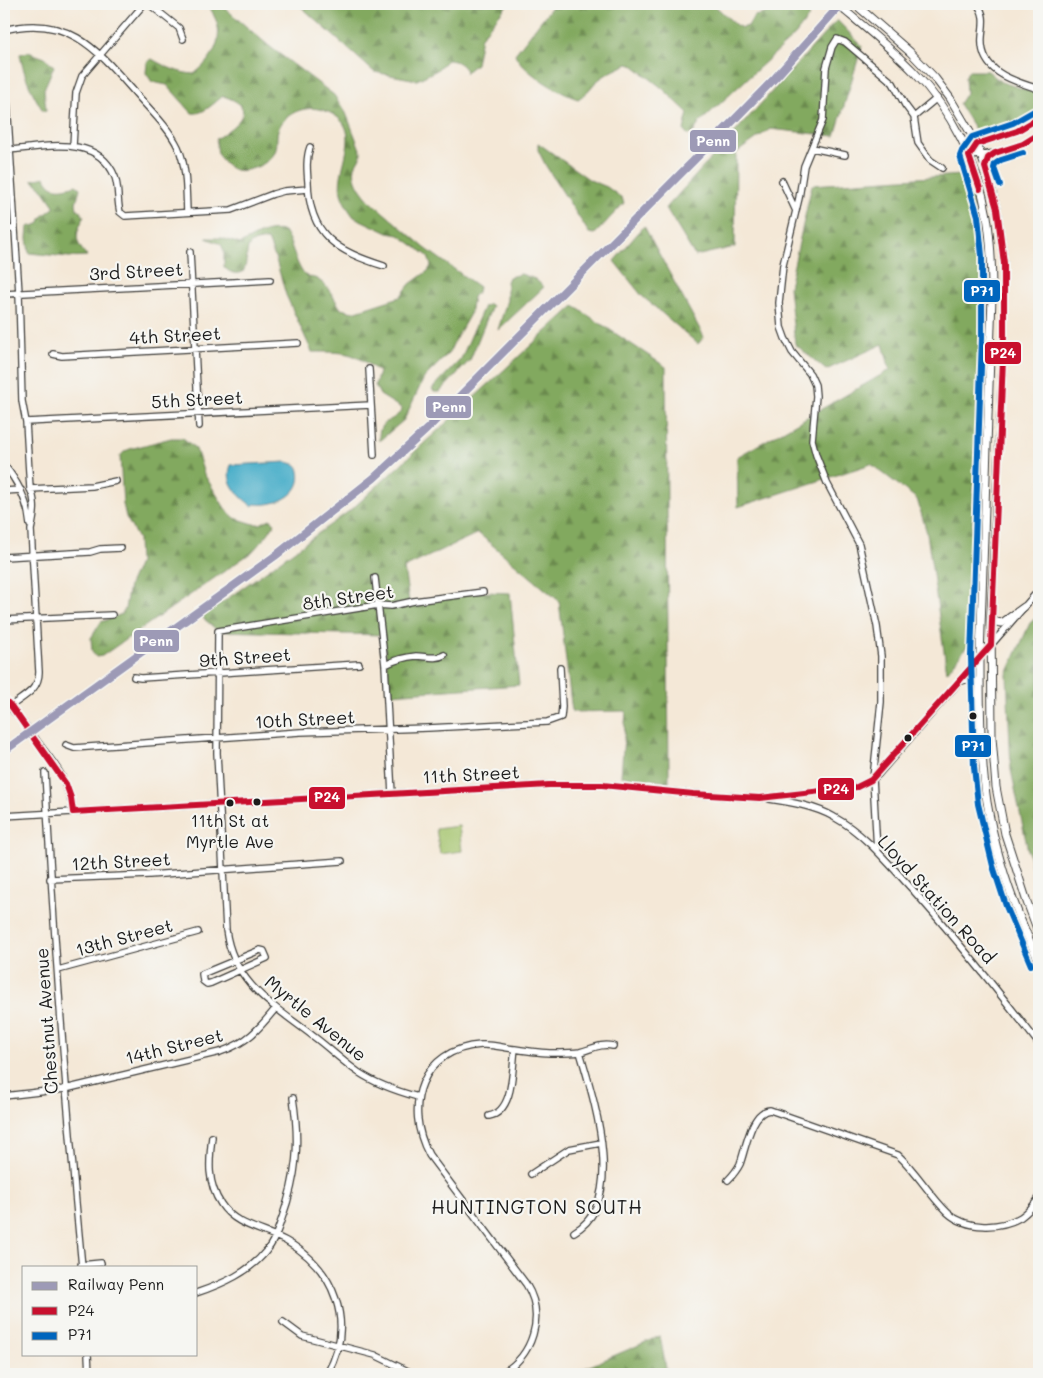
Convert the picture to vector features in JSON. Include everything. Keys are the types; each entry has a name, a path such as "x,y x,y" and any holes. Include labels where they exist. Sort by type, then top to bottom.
{"main road":[{"path":"837,4 899,57 936,98 956,129 968,156 986,214 992,256 980,657 983,767 994,835 1004,871 1039,961"},
{"path":"858,6 910,52 935,78 954,103 977,144 997,209 1004,263 1003,355 991,616 992,737 998,795 1005,834 1039,934"},
{"path":"985,167 988,158 995,153"},
{"path":"991,616 996,622 1002,623 1024,608"},
{"path":"873,778 991,645"},
{"path":"959,681 967,678 973,679 980,684"},
{"path":"4,699 36,740 66,784 73,812"},
{"name":"11th Street","path":"73,812 522,786 602,785 693,794 760,798 850,788 873,778"}],"street":[{"path":"73,146 75,105 78,86 82,76 144,4"},
{"path":"149,4 178,28 183,39"},
{"path":"977,4 981,9 984,23 982,47 990,65 1002,76 1010,80 1039,89"},
{"path":"4,30 24,26 53,28 77,37 101,55 162,124 178,147 184,170 187,212"},
{"path":"876,850 873,778 881,702 881,656 875,617 859,544 827,483 812,440 816,396 815,384 810,374 792,352 781,327 779,303 780,280 804,166 823,120 826,68 832,47 837,39 845,42 889,79 914,117 918,143 930,160 942,168"},
{"path":"4,93 7,101 19,293 22,402 26,422 30,489 33,494 34,516 31,530"},
{"path":"914,117 936,98"},
{"path":"968,156 977,144 1020,130 1039,118"},
{"path":"968,156 995,153 1023,144 1039,134"},
{"path":"10,150 73,146 96,154 110,168 117,185 119,217 231,210 273,194 308,189"},
{"path":"310,147 307,156 308,189 313,214 319,226 327,237 343,251 384,266"},
{"path":"812,148 828,153 845,155"},
{"path":"782,180 796,211"},
{"path":"4,229 14,229"},
{"path":"190,252 199,426"},
{"name":"3rd Street","path":"4,294 270,280"},
{"name":"4th Street","path":"52,354 62,356 298,343"},
{"path":"369,369 374,455"},
{"name":"5th Street","path":"26,422 371,405"},
{"path":"4,465 21,490 28,509 31,530 39,672 38,682 33,689 11,706"},
{"path":"30,489 92,486 116,481"},
{"path":"4,491 21,490"},
{"path":"4,557 90,552 100,549 121,548"},
{"path":"375,578 385,664 392,794"},
{"path":"991,645 1039,590"},
{"name":"8th Street","path":"218,631 483,592"},
{"path":"4,620 112,614"},
{"name":"Myrtle Avenue","path":"218,631 217,739 219,804 226,930 229,945 235,959 241,971 258,994 358,1072 386,1087 418,1097"},
{"path":"385,664 402,658 418,656 440,658 444,655"},
{"name":"9th Street","path":"134,677 218,674 359,664"},
{"name":"10th Street","path":"66,745 74,748 300,732 389,730 546,722 560,717 562,707 560,668"},
{"name":"Chestnut Avenue","path":"45,773 50,879 65,1089 82,1266"},
{"name":"Lloyd Station Road","path":"760,798 811,808 830,814 844,823 876,850 943,924 1039,1044"},
{"name":"11th Street","path":"4,816 73,812"},
{"name":"12th Street","path":"50,879 158,874 342,861"},
{"name":"13th Street","path":"58,970 198,932"},
{"path":"260,950 264,951 266,955 266,958 241,971 211,983 207,984 203,981 202,974 235,959 260,950"},
{"name":"14th Street","path":"4,1096 65,1089 191,1060 234,1047 252,1036 276,1008"},
{"path":"500,1374 512,1368 526,1352 534,1330 534,1300 526,1284 429,1155 420,1134 417,1110 418,1097 431,1070 452,1052 467,1047 484,1044 552,1053 580,1052 605,1044 613,1046"},
{"path":"489,1116 500,1112 507,1101 515,1049"},
{"path":"574,1232 581,1228 590,1217 602,1192 604,1177 596,1110 580,1052"},
{"path":"198,1291 220,1284 243,1271 261,1256 272,1243 290,1195 296,1169 298,1136 293,1098"},
{"path":"728,1180 740,1165 755,1119 761,1112 770,1110 898,1154 950,1214 964,1221 984,1226 1004,1224 1026,1213 1039,1198"},
{"path":"212,1137 210,1179 221,1204 232,1217 275,1236 310,1257 328,1280 339,1309 339,1346 327,1374"},
{"path":"531,1174 569,1149 601,1143"},
{"path":"82,1266 101,1263"},
{"path":"283,1322 302,1336 375,1354 414,1374"},
{"path":"88,1356 89,1374"}],"green space":[{"path":"205,4 220,4 269,46 334,95 346,113 361,152 354,172 358,186 364,194 425,248 479,287 478,292 473,297 470,314 449,353 424,378 404,420 379,441 379,433 383,425 398,415 402,410 401,408 380,395 375,385 379,372 370,365 348,354 312,352 286,295 268,240 259,240 249,246 243,272 235,273 224,267 224,251 221,244 206,238 222,238 240,244 266,232 284,231 303,273 318,279 329,290 341,309 353,312 400,297 410,284 428,271 431,266 428,256 399,235 388,233 354,217 350,212 341,193 340,182 348,136 345,126 337,117 323,110 310,108 291,114 278,130 276,149 272,156 258,167 240,171 232,169 218,155 216,139 231,128 241,117 243,111 241,106 223,96 204,110 192,113 167,85 152,82 146,73 147,62 152,59 172,69 194,74 211,55 218,40 218,32 212,12"},
{"path":"298,4 508,4 481,37 476,64 465,73 466,71 461,64 447,60 437,70 417,80 374,72"},
{"path":"554,4 713,4 736,25 742,28 748,26 754,16 773,9 778,4 813,4 808,18 795,35 700,122 693,133 688,135 684,130 688,113 662,88 634,66 628,64 607,74 578,99 552,87 525,68 515,54"},
{"path":"837,20 862,46 835,136 770,129 736,153 735,247 695,256 666,208"},
{"path":"28,52 45,58 54,66 44,89 46,110 44,112 32,92 23,69 20,54"},
{"path":"968,71 988,71 1001,82 1039,94 1039,112 1015,128 981,139 959,104 966,93 965,78"},
{"path":"538,143 590,180 607,187 622,198 624,203 595,234 589,233 546,166 538,150"},
{"path":"962,175 972,199 982,253 968,645 947,672 927,533 917,499 871,464 738,507 737,457 890,370 883,344 826,370 795,344 789,287 812,185"},
{"path":"45,177 47,182 54,187 62,188 76,185 80,188 76,203 77,209 84,217 77,237 80,246 87,256 69,257 29,253 28,227 39,224 42,217 55,207 41,187 32,180"},
{"path":"644,226 704,337 698,344 642,296 614,261"},
{"path":"521,274 535,279 544,287 498,330 507,300 507,282 509,277"},
{"path":"490,304 492,306 470,360 440,392 434,392 432,389 461,359 484,306"},
{"path":"574,306 666,367 669,782 621,776 626,711 572,712 559,601 478,533 404,568 409,602 483,592 510,593 519,685 390,694 384,635 218,631 202,617 352,509"},
{"path":"171,438 183,438 196,449 204,474 226,510 235,518 254,524 260,524 270,519 275,523 252,552 102,656 96,657 92,651 91,638 101,622 122,614 125,609 129,585 139,563 138,539 126,517 123,504 120,456 130,449"},
{"path":"1039,615 1039,890 1034,879 1011,770 1007,674 1030,623"},
{"path":"459,826 462,851 440,854 436,829"},
{"path":"660,1336 667,1374 571,1374"}],"water":[{"path":"287,462 297,465 300,475 299,483 289,496 282,500 252,506 242,498 231,483 229,472 231,465"}],"railway":[{"path":"4,756 42,723"}],"rail line":[{"name":"Penn","path":"4,751 275,556 374,478 427,429 731,123 775,78 841,4"}],"transit line":[{"name":"P71","path":"1031,965 1006,906 993,866 978,804 974,767 971,657 982,337 982,256 978,216 960,156 972,137 1013,123 1034,111"},
{"name":"P24","path":"980,189 969,156 977,144 1017,131 1039,118"},
{"name":"P24","path":"73,812 549,785 602,785 693,794 760,798 857,787 871,780 991,645 1004,335 1004,263 997,209 985,167 988,158 995,153 1023,144 1039,134"},
{"name":"P71","path":"1000,185 994,168 995,164 1001,160 1023,153"},
{"name":"P24","path":"4,699 11,706 66,784 73,812"}],"place":[{"name":"11th St at Myrtle Ave","path":"230,803"}],"district":[{"name":"HUNTINGTON SOUTH","path":"537,1206"}]}
